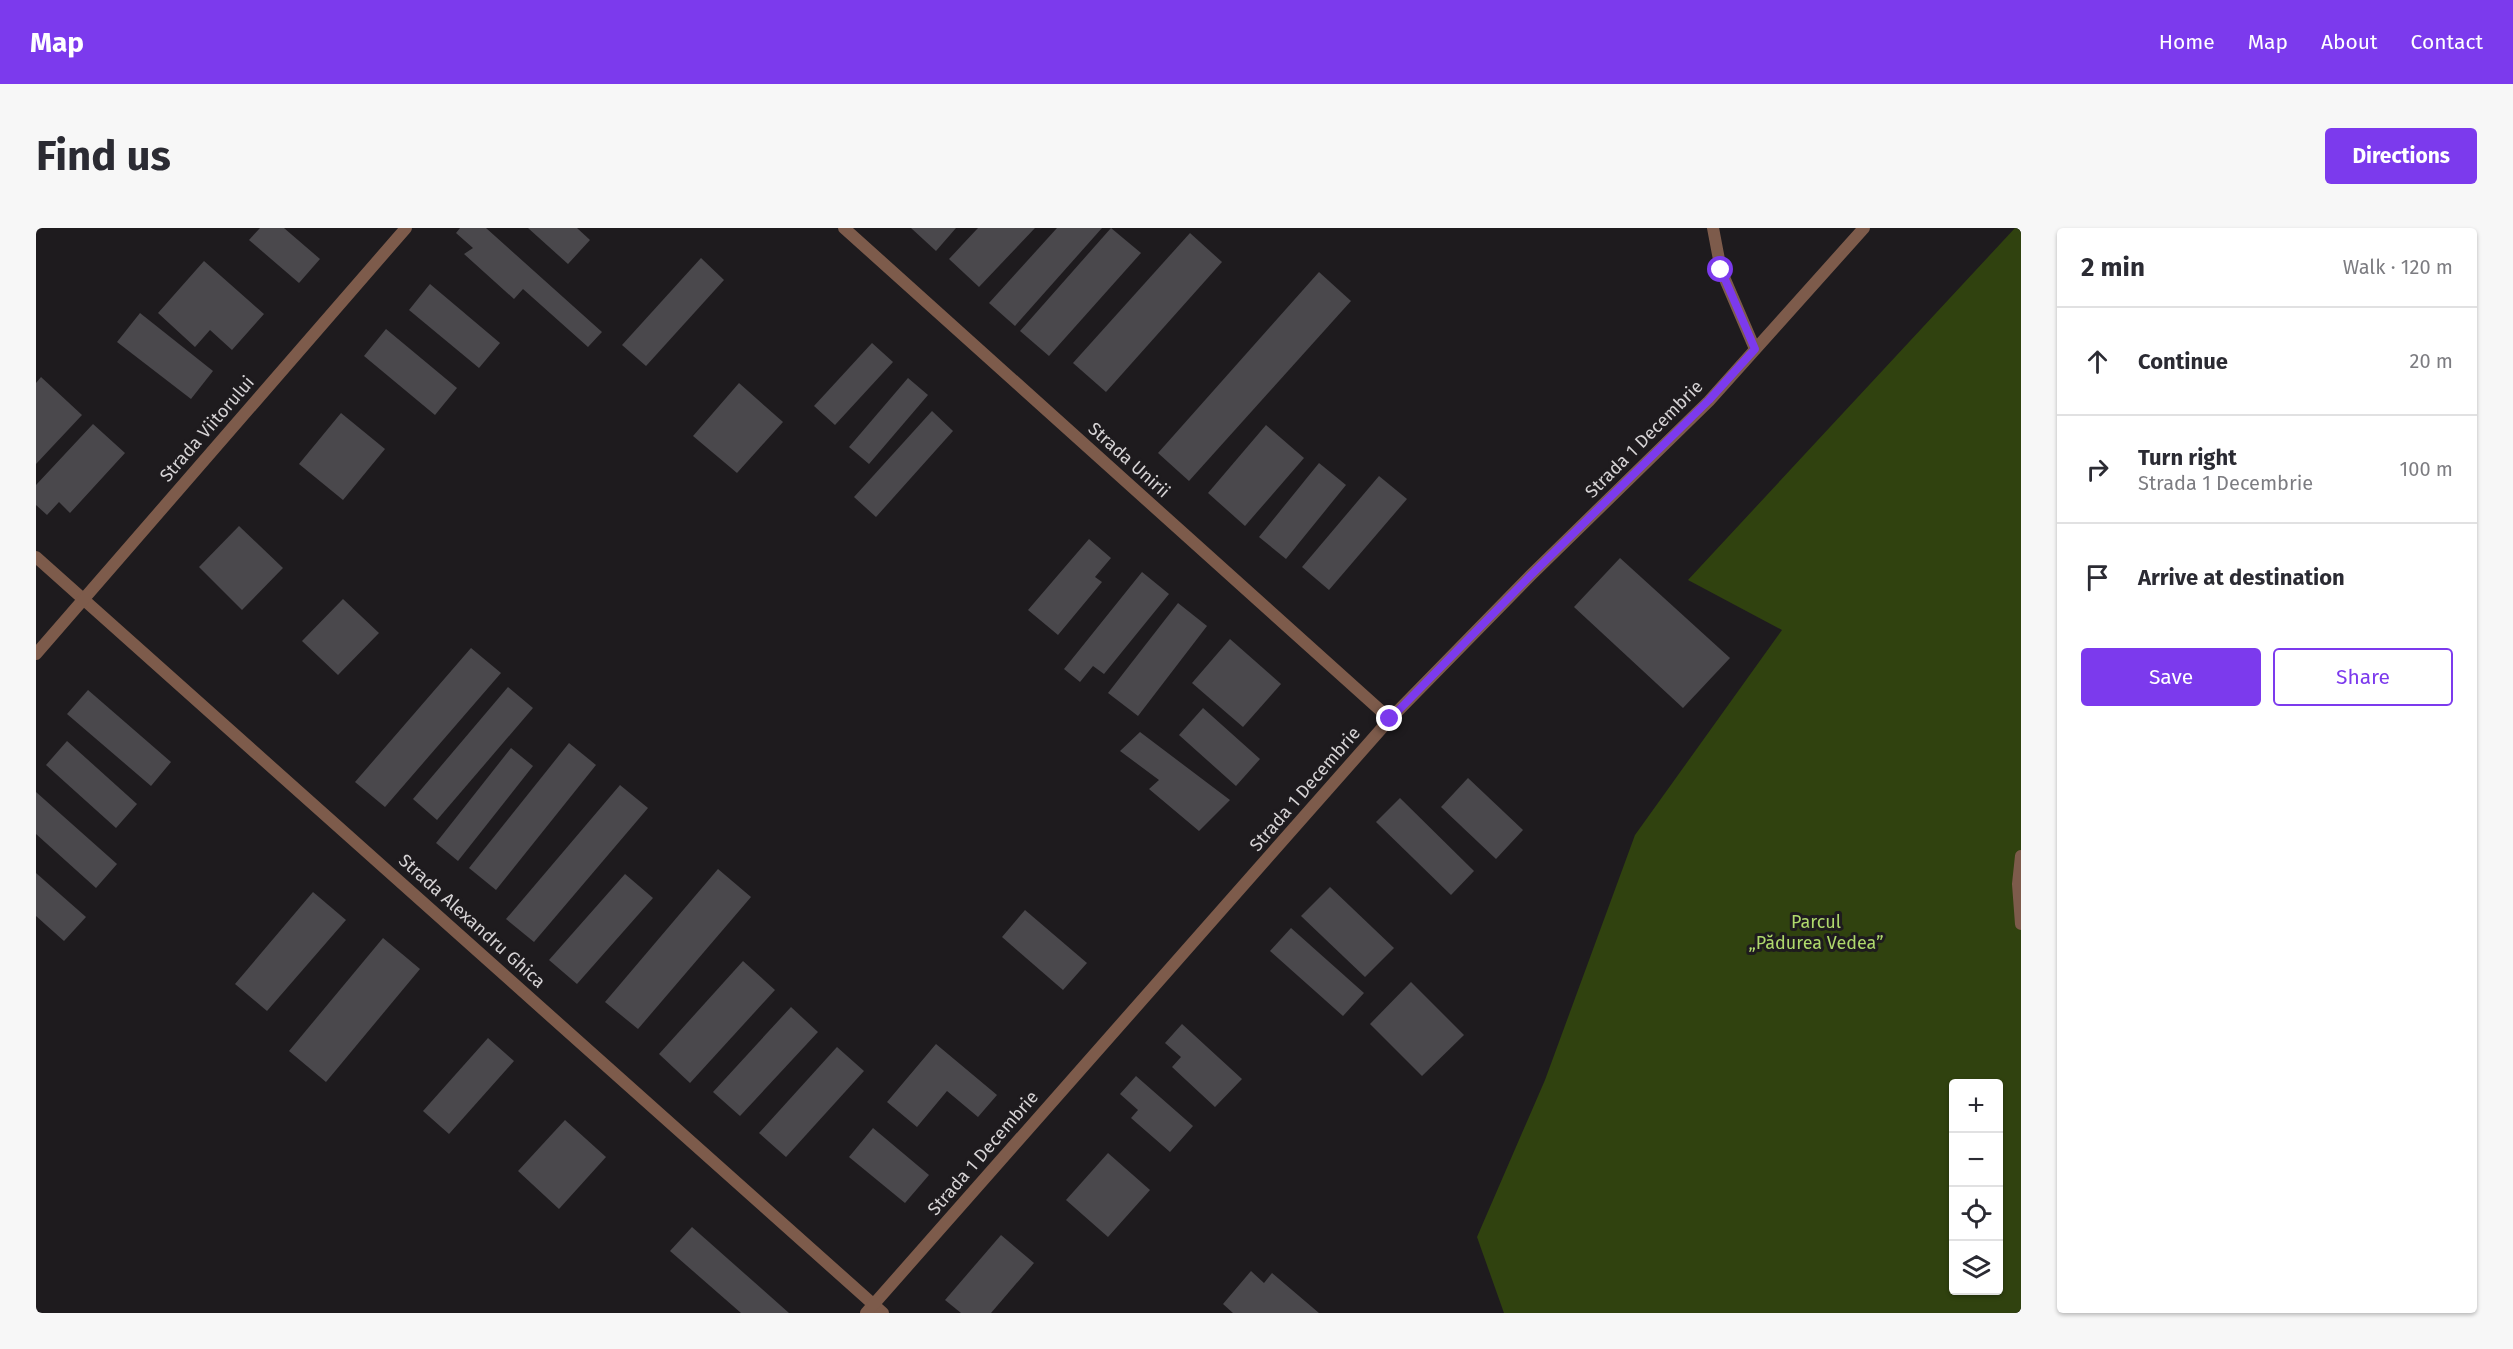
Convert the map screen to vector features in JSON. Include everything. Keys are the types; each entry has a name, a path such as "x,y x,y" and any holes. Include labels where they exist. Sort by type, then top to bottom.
{"street":[{"name":"Strada Viitorului","path":"36,654 406,228"},
{"name":"Strada Unirii","path":"844,228 1390,719"},
{"path":"1713,228 1721,270 1755,349"},
{"name":"Strada 1 Decembrie","path":"874,1310 1390,719 1531,575 1709,400 1864,228"},
{"name":"Strada Alexandru Ghica","path":"36,557 874,1310"},
{"path":"2021,856 2018,884 2021,924"}],"green space":[{"name":"Parcul „Pădurea Vedea”","path":"2015,228 2021,228 2021,1313 1504,1313 1477,1237 1545,1080 1635,835 1782,630 1688,580"}],"building":[{"path":"260,228 284,228 320,259 299,283 249,240"},
{"path":"460,228 486,228 602,332 588,347 523,289 514,299 464,254 473,248 456,233"},
{"path":"528,228 577,228 590,240 568,264"},
{"path":"911,228 956,228 936,251"},
{"path":"978,228 1035,228 979,287 949,259"},
{"path":"1057,228 1102,228 1015,326 989,303"},
{"path":"1111,228 1141,253 1049,356 1020,331"},
{"path":"1190,233 1222,262 1106,392 1073,363"},
{"path":"701,258 724,280 646,366 622,345"},
{"path":"204,261 264,314 232,350 210,330 195,347 158,313"},
{"path":"1319,272 1351,301 1189,481 1158,453"},
{"path":"430,284 500,343 479,368 409,310"},
{"path":"140,313 213,371 191,399 117,342"},
{"path":"386,329 457,388 435,415 364,356"},
{"path":"872,343 893,362 835,425 814,406"},
{"path":"41,377 82,415 36,464 36,383"},
{"path":"908,378 928,395 869,464 849,447"},
{"path":"739,383 783,422 737,473 693,436"},
{"path":"932,411 953,431 876,517 854,497"},
{"path":"341,413 385,449 343,500 299,464"},
{"path":"93,424 125,453 70,513 59,502 47,515 36,505 36,485"},
{"path":"1266,425 1304,458 1245,526 1208,493"},
{"path":"1319,463 1346,485 1286,559 1259,537"},
{"path":"1379,476 1407,499 1329,590 1302,567"},
{"path":"239,526 283,568 242,610 199,567"},
{"path":"1089,539 1111,558 1095,577 1102,582 1058,635 1028,610"},
{"path":"1620,558 1730,658 1683,708 1574,607"},
{"path":"1142,572 1169,594 1104,674 1093,666 1080,682 1064,669"},
{"path":"343,599 379,633 338,675 302,641"},
{"path":"1178,603 1207,626 1138,716 1108,693"},
{"path":"1230,639 1281,684 1243,727 1192,683"},
{"path":"471,648 501,673 385,807 355,782"},
{"path":"508,687 533,708 437,820 413,799"},
{"path":"88,690 171,762 151,786 67,714"},
{"path":"1203,708 1260,759 1236,786 1179,735"},
{"path":"1140,732 1230,800 1199,831 1149,789 1159,780 1120,751"},
{"path":"67,741 137,804 116,828 46,765"},
{"path":"569,743 596,765 496,890 469,868"},
{"path":"511,748 533,766 458,861 436,843"},
{"path":"1468,778 1523,830 1496,859 1441,807"},
{"path":"620,785 648,808 534,942 506,919"},
{"path":"36,792 117,864 96,888 36,834"},
{"path":"1400,798 1474,871 1451,895 1376,822"},
{"path":"718,869 751,897 638,1029 605,1002"},
{"path":"36,873 86,917 64,941 36,916"},
{"path":"625,874 653,898 577,984 549,960"},
{"path":"1330,887 1394,948 1365,977 1301,916"},
{"path":"313,892 346,920 267,1011 235,984"},
{"path":"1025,910 1087,963 1063,990 1002,937"},
{"path":"1291,928 1364,993 1343,1016 1270,951"},
{"path":"383,938 420,969 326,1082 289,1051"},
{"path":"743,961 775,990 690,1083 659,1054"},
{"path":"1411,982 1464,1035 1422,1076 1370,1024"},
{"path":"791,1007 818,1032 740,1116 713,1092"},
{"path":"1182,1024 1242,1079 1215,1107 1172,1067 1181,1057 1165,1043"},
{"path":"488,1038 514,1061 449,1134 423,1111"},
{"path":"936,1044 997,1095 978,1117 947,1091 917,1127 887,1102"},
{"path":"837,1047 864,1071 786,1157 759,1133"},
{"path":"1136,1076 1193,1126 1170,1152 1131,1118 1138,1110 1120,1094"},
{"path":"565,1120 606,1157 559,1209 518,1171"},
{"path":"873,1128 929,1175 905,1203 849,1157"},
{"path":"1108,1153 1150,1190 1108,1237 1066,1200"},
{"path":"692,1227 789,1313 741,1313 670,1251"},
{"path":"1001,1235 1034,1263 991,1313 961,1313 945,1300"},
{"path":"1251,1271 1264,1283 1272,1273 1319,1313 1233,1313 1223,1304"}],"route":[{"path":"1390,719 1531,575 1709,400 1755,349 1721,270"}]}
